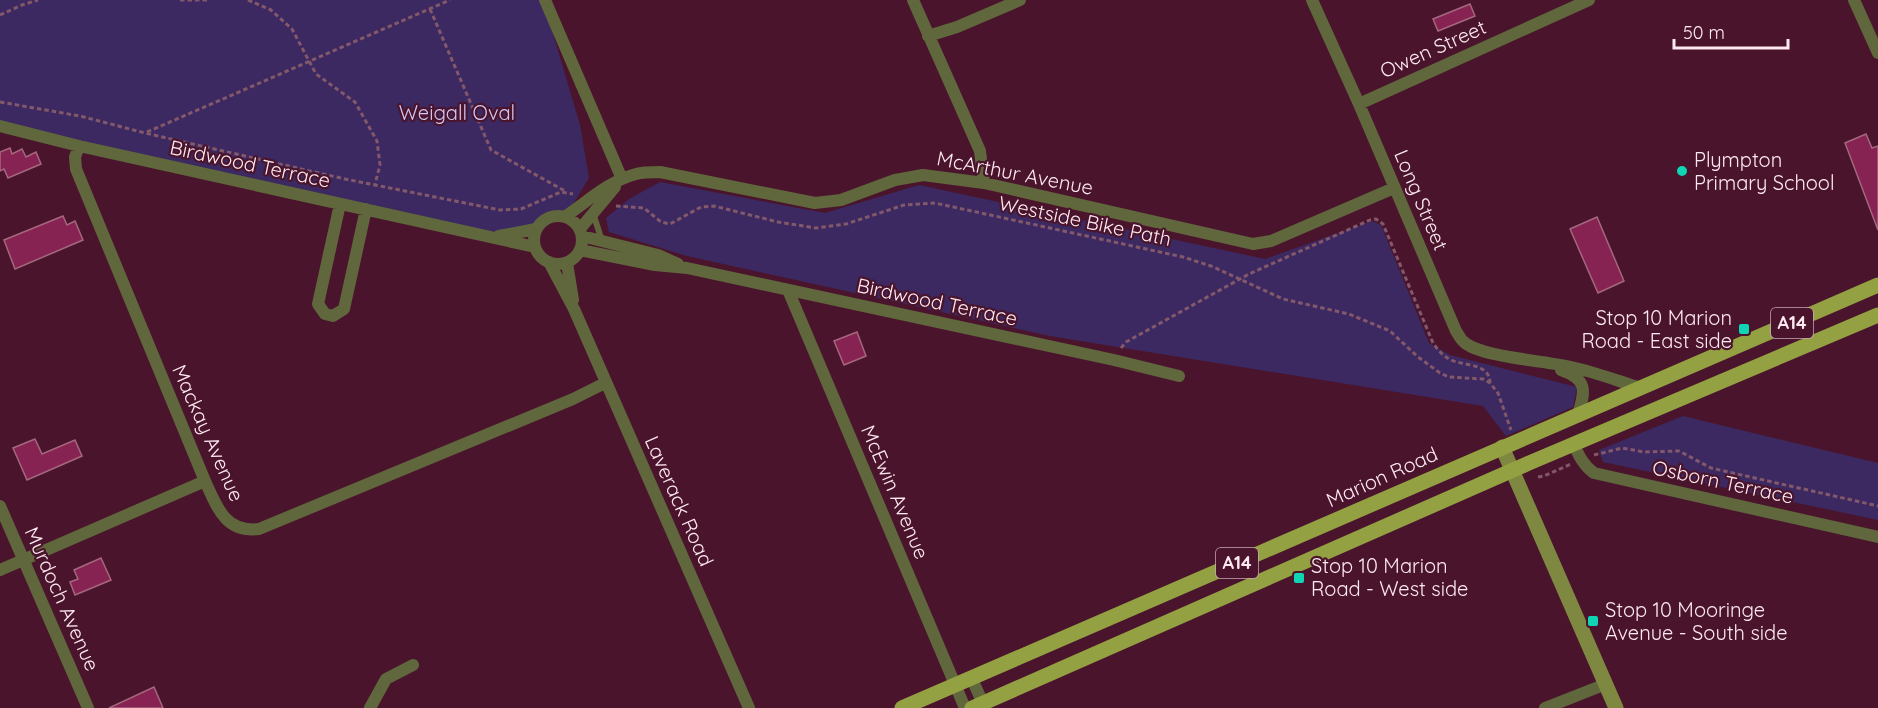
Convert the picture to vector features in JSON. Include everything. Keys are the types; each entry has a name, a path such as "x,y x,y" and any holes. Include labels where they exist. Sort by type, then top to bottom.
{"main road":[{"name":"Marion Road","path":"902,708 1878,285"},
{"name":"A14","path":"980,706 1512,471 1878,315"}],"street":[{"path":"545,0 622,179 593,213 581,233 580,250 572,260 558,264 549,262 542,258 535,247 536,229 551,216 566,216 574,221 581,233"},
{"path":"913,0 980,151 984,183"},
{"path":"928,36 957,27 1020,0"},
{"name":"Long Street","path":"1312,0 1456,331 1464,342 1475,348 1540,363 1570,373 1583,385 1583,400 1578,414"},
{"name":"Owen Street","path":"1359,104 1589,0"},
{"path":"1854,0 1878,53"},
{"name":"Birdwood Terrace","path":"0,126 79,146 535,247"},
{"name":"Mackay Avenue","path":"79,146 75,157 76,169 205,481 220,513 235,527 249,530 259,529 573,399 605,383"},
{"name":"McArthur Avenue","path":"566,216 622,179 638,173 660,172 815,203 840,200 896,180 923,175 984,183 1253,244 1271,241 1394,188"},
{"path":"340,204 318,304 325,314 333,316 344,309 366,209"},
{"name":"Birdwood Terrace","path":"492,237 536,229"},
{"name":"Birdwood Terrace","path":"581,233 603,242 658,255 687,268"},
{"name":"Birdwood Terrace","path":"580,250 655,265 687,268 1179,376"},
{"name":"Laverack Road","path":"549,262 574,309 749,708"},
{"name":"Laverack Road","path":"567,263 574,309"},
{"name":"McEwin Avenue","path":"788,290 965,708"},
{"name":"Long Street","path":"1540,363 1569,366 1641,388"},
{"name":"Osborn Terrace","path":"1574,445 1581,460 1594,473 1878,537"},
{"path":"1502,447 1616,708"},
{"path":"0,570 205,481"},
{"name":"Murdoch Avenue","path":"0,506 88,708"},
{"path":"370,708 386,679 413,665"},
{"path":"972,679 980,706"},
{"path":"1545,708 1606,684"}],"lane":[{"path":"593,213 603,242"}],"path":[{"path":"0,15 38,0"},
{"path":"180,0 210,0"},
{"path":"248,0 271,10 292,29 316,74 355,102 377,141 380,165 375,184"},
{"path":"145,133 450,0"},
{"path":"430,9 491,150 562,187 566,192"},
{"path":"0,102 80,116 334,176 500,210 521,209 551,195 566,192 571,192 581,198"},
{"name":"Westside Bike Path","path":"614,206 644,208 661,222 670,224 701,207 714,206 778,222 816,228 846,224 904,206 936,203 1183,257 1211,266 1283,299 1349,314 1390,331 1440,374 1449,377 1483,379 1490,383"},
{"path":"1114,360 1126,342 1239,280 1370,220 1377,219 1383,224 1433,343 1448,358 1486,370 1490,383 1498,393 1511,429"},
{"path":"1600,453 1622,448 1644,452 1679,451 1711,468 1878,506"},
{"path":"1537,477 1544,477 1567,466"}],"green space":[{"name":"Weigall Oval","path":"0,0 543,0 580,125 589,178 566,216 549,218 536,229 492,237 0,126"},
{"path":"660,182 825,213 919,185 1265,259 1372,221 1381,225 1429,343 1450,355 1577,387 1573,407 1506,436 1483,406 1050,336 687,256 609,232 606,218 629,199"},
{"path":"1683,416 1878,463 1878,520 1603,462 1599,450"}],"building":[{"path":"1470,4 1475,16 1438,31 1433,19"},
{"path":"1866,134 1872,148 1878,146 1878,230 1845,143"},
{"path":"10,148 12,154 22,149 26,157 36,152 41,164 8,178 4,169 0,171 0,152"},
{"path":"63,216 67,225 75,221 83,240 15,269 4,240"},
{"path":"1597,217 1624,281 1598,293 1570,229"},
{"path":"857,332 866,356 844,365 834,341"},
{"path":"35,439 42,454 75,440 82,456 27,480 13,448"},
{"path":"101,558 111,580 75,595 70,582 78,579 74,570"},
{"path":"154,687 163,708 109,708"}],"place":[{"name":"Plympton Primary School","path":"1682,171"},
{"name":"Stop 10 Marion Road - East side","path":"1744,329"},
{"name":"Stop 10 Marion Road - West side","path":"1299,578"},
{"name":"Stop 10 Mooringe Avenue - South side","path":"1593,621"}]}
